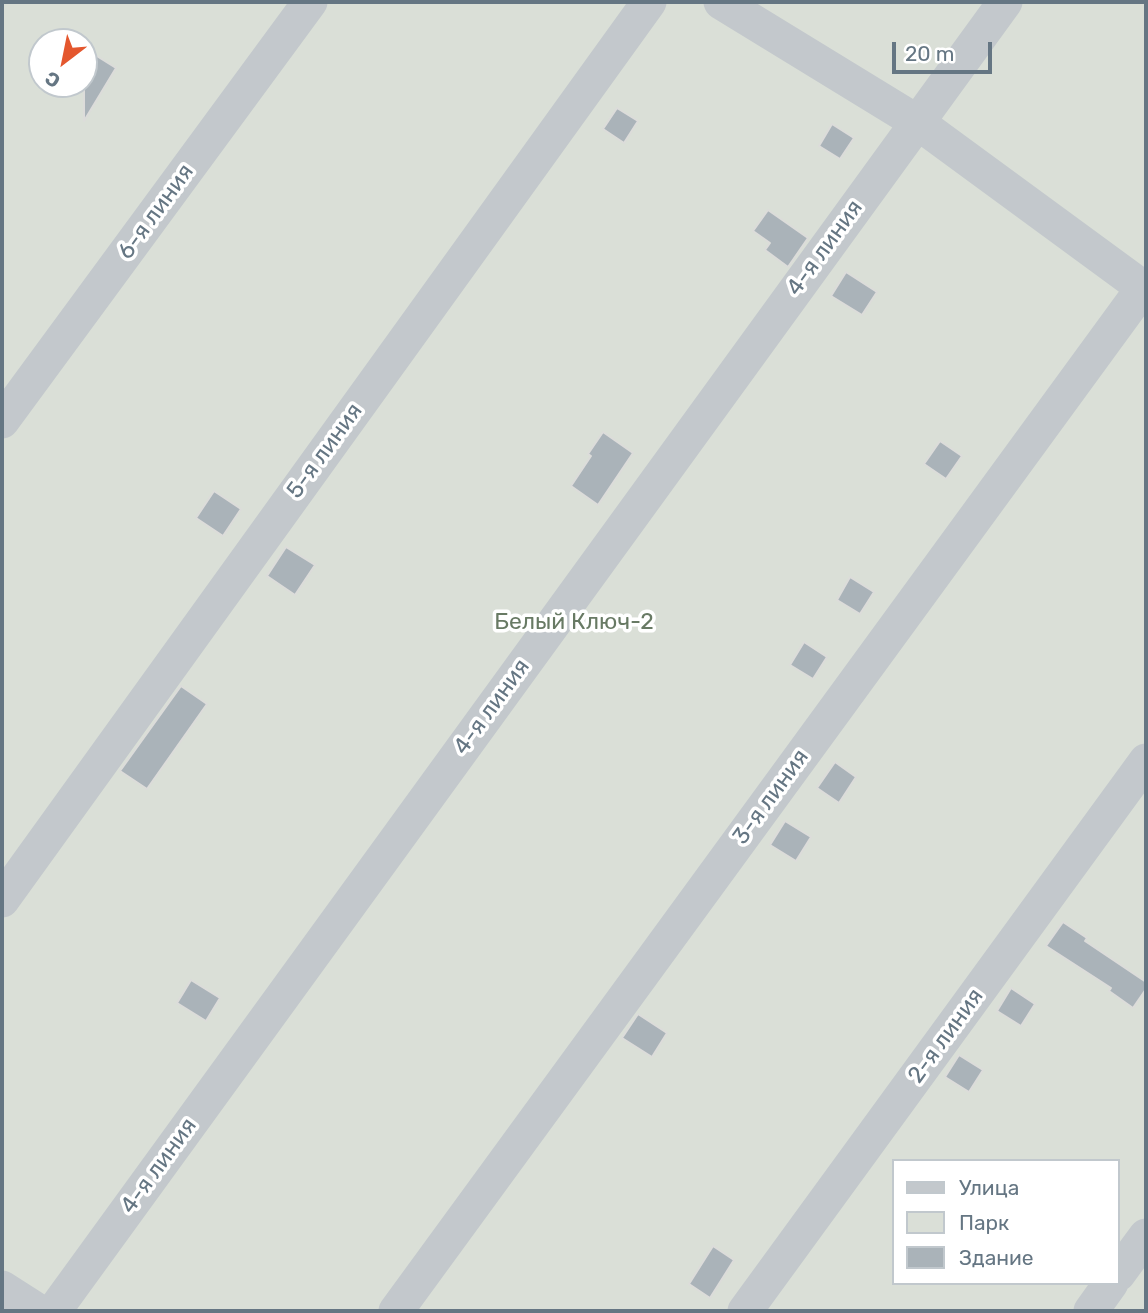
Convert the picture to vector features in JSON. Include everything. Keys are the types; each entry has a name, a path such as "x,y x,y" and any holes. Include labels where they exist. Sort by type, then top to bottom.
{"street":[{"name":"6-я линия","path":"2,421 310,2"},
{"name":"5-я линия","path":"2,900 649,2"},
{"path":"721,2 917,122 1145,287"},
{"name":"4-я линия","path":"54,1311 1005,2"},
{"name":"3-я линия","path":"397,1311 1145,287"},
{"name":"2-я линия","path":"745,1311 1146,761"},
{"path":"1120,1271 1146,1236"},
{"path":"1091,1311 1110,1285"},
{"path":"2,1288 38,1311"}],"green space":[{"name":"Белый Ключ-2","path":"2,2 1146,2 1146,1311 2,1311"}],"building":[{"path":"98,57 116,68 98,98"},
{"path":"84,98 98,98 84,121"},
{"path":"617,108 638,121 624,143 603,129"},
{"path":"832,124 854,138 840,159 819,146"},
{"path":"768,210 808,238 788,267 765,250 770,243 753,231"},
{"path":"846,272 877,292 862,315 831,296"},
{"path":"603,432 633,453 598,505 571,486"},
{"path":"940,441 962,456 946,479 924,464"},
{"path":"214,491 241,509 223,536 196,518"},
{"path":"286,547 315,565 295,595 267,576"},
{"path":"850,577 874,592 860,614 837,600"},
{"path":"804,642 827,657 813,679 790,665"},
{"path":"181,686 207,704 147,789 120,771"},
{"path":"835,762 856,777 839,803 817,788"},
{"path":"785,821 811,837 796,861 770,845"},
{"path":"1063,922 1087,938 1085,941 1146,982 1146,989 1133,1008 1109,991 1111,988 1046,946"},
{"path":"191,980 220,998 206,1021 177,1003"},
{"path":"1011,988 1035,1004 1021,1026 997,1011"},
{"path":"638,1014 667,1033 652,1057 622,1038"},
{"path":"959,1055 983,1070 969,1092 945,1077"},
{"path":"713,1246 734,1260 710,1298 689,1284"}]}
